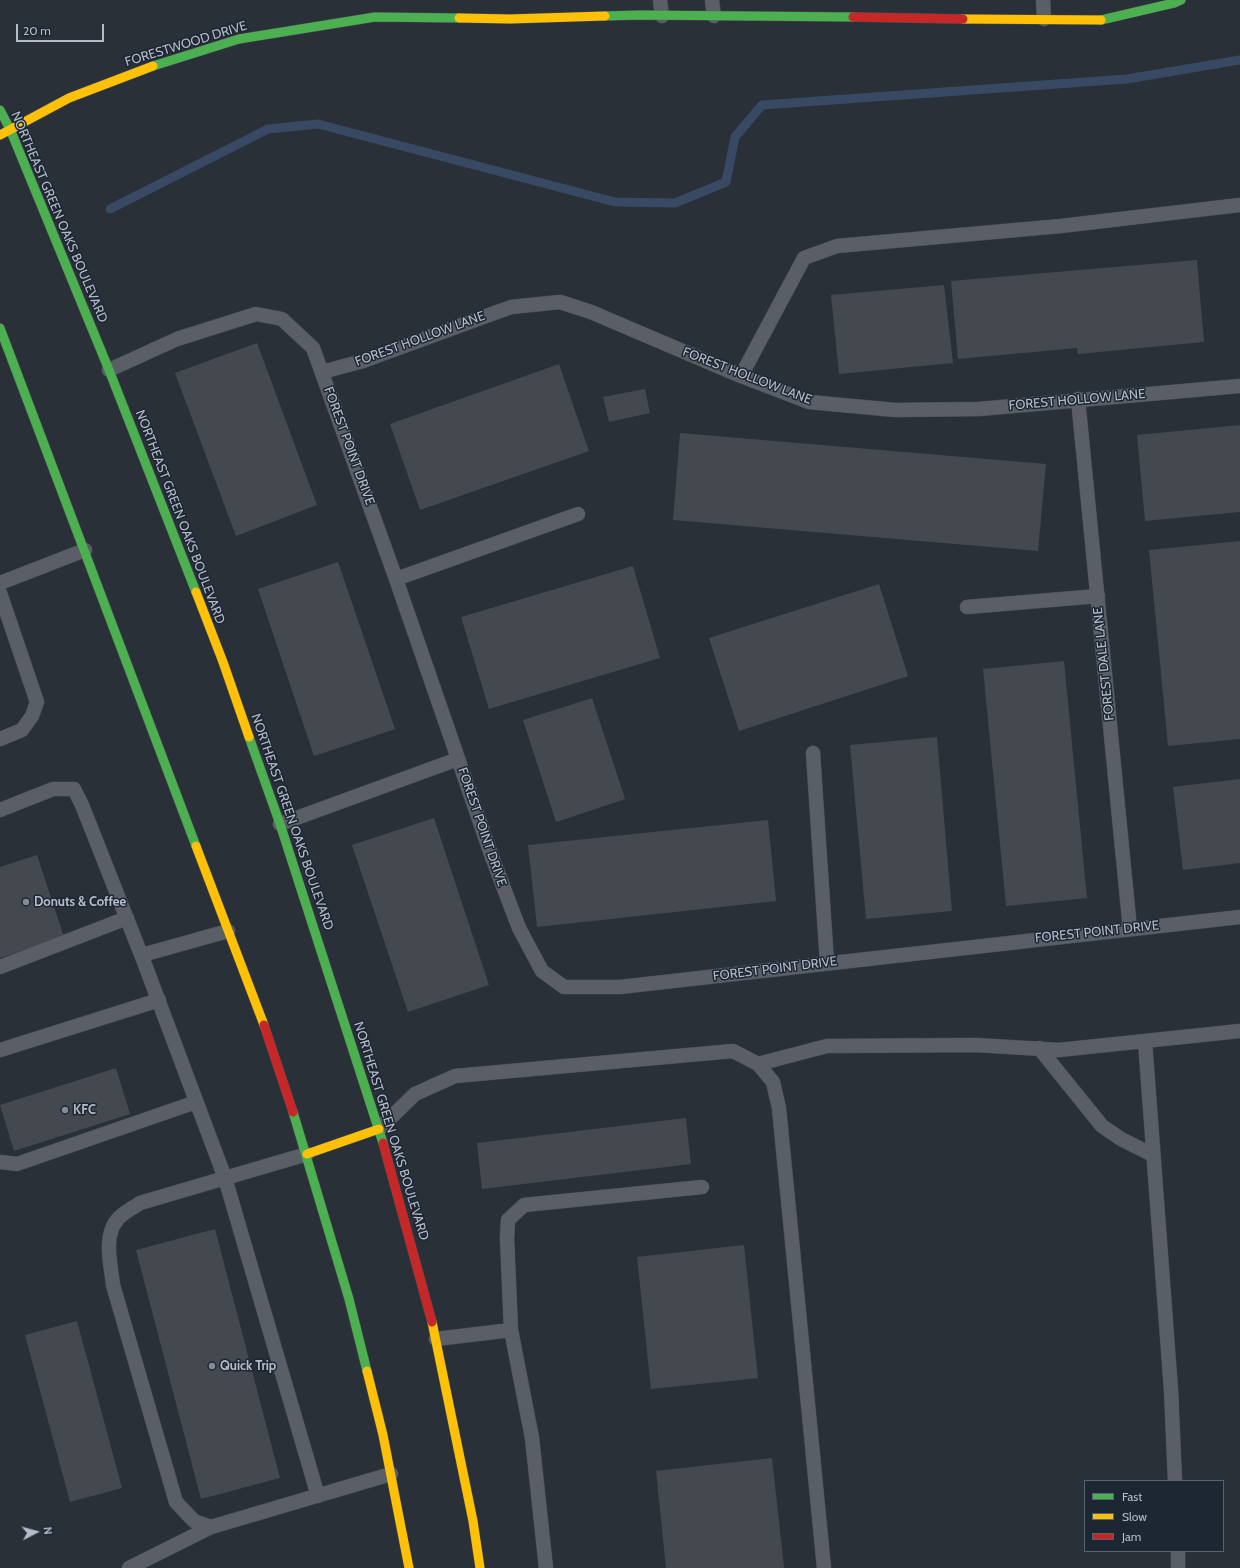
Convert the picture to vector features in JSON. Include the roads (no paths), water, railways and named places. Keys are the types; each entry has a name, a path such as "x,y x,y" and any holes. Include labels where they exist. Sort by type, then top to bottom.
{"main road":[{"name":"FORESTWOOD DRIVE","path":"0,135 69,98 141,70 239,39 376,17 510,19 714,16 1100,20 1174,3 1181,0"},
{"name":"NORTHEAST GREEN OAKS BOULEVARD","path":"0,110 10,129 109,370 223,662 280,824 379,1129 429,1307 473,1521 480,1568"},
{"path":"0,328 272,1046 307,1154 349,1299 383,1434 409,1568"},
{"path":"307,1154 379,1129"}],"lane":[{"path":"660,0 662,16"},
{"path":"712,0 714,16"},
{"path":"1043,0 1044,19"},
{"path":"741,376 804,258 837,246 1061,226 1240,205"},
{"name":"FOREST HOLLOW LANE","path":"322,372 363,361 511,307 560,302 591,312 741,376 809,402 895,410 979,409 1078,399 1240,386"},
{"name":"FOREST POINT DRIVE","path":"109,370 177,339 256,314 282,319 313,348 519,928 542,971 564,987 620,987 1240,917"},
{"name":"FOREST DALE LANE","path":"1078,399 1130,929"},
{"path":"396,579 578,514"},
{"path":"0,583 85,550"},
{"path":"0,593 37,702 32,716 22,730 0,738"},
{"path":"967,607 1098,596"},
{"path":"813,753 827,963"},
{"name":"FOREST POINT DRIVE","path":"280,824 458,759"},
{"path":"0,810 53,789 74,789 82,805 142,955 225,1178 318,1496"},
{"path":"0,967 127,918"},
{"path":"142,955 228,931"},
{"path":"0,1050 159,1000"},
{"path":"758,1064 827,1046 976,1044 1059,1050 1240,1031"},
{"path":"1145,1041 1171,1390 1175,1480"},
{"path":"1039,1048 1102,1126 1121,1139 1153,1155"},
{"path":"379,1129 414,1095 455,1076 734,1051 758,1064 773,1082 779,1108 824,1568"},
{"path":"0,1162 16,1164 196,1102"},
{"path":"211,1527 194,1521 176,1502 113,1285 109,1256 110,1235 117,1220 140,1203 307,1154"},
{"path":"546,1568 532,1438 510,1330 507,1238 508,1220 524,1205 702,1187"},
{"path":"436,1339 510,1330"},
{"path":"129,1568 211,1527 391,1474"},
{"path":"1178,1552 1178,1568"}],"waterway":[{"path":"110,209 268,129 318,124 615,202 675,203 726,182 735,137 762,105 1127,79 1240,60"}],"place":[{"name":"Donuts & Coffee","path":"26,902"},
{"name":"KFC","path":"65,1110"},
{"name":"Quick Trip","path":"212,1366"}]}
